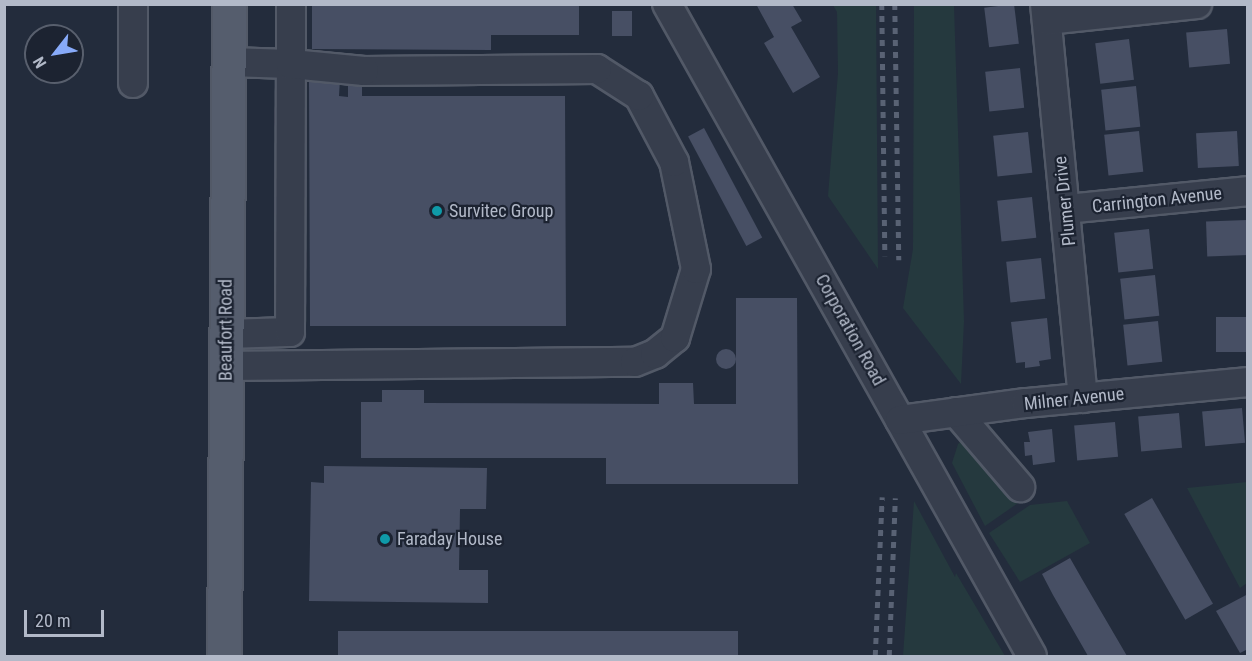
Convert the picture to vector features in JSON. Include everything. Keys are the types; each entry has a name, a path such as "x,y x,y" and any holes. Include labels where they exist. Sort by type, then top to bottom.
{"main road":[{"name":"Beaufort Road","path":"224,657 229,4"}],"street":[{"path":"133,4 133,83"},
{"path":"226,350 290,332 291,4"},
{"name":"Corporation Road","path":"668,4 1032,657"},
{"path":"1046,12 1197,4"},
{"name":"Plumer Drive","path":"1046,12 1083,398"},
{"path":"226,350 635,362 656,354 675,338 696,269 675,162 639,96 597,69 364,71 291,64 228,62"},
{"name":"Carrington Avenue","path":"1066,209 1248,191"},
{"name":"Milner Avenue","path":"900,420 1083,398 1248,382"},
{"path":"956,412 1020,487"}],"green space":[{"path":"833,5 876,5 878,269 828,196 838,73 837,12"},
{"path":"914,5 954,5 964,321 961,384 903,308 913,249"},
{"path":"966,437 1021,501 985,526 952,463 958,444"},
{"path":"1247,482 1247,583 1240,588 1187,488"},
{"path":"914,501 955,577 956,573 1005,656 903,656"},
{"path":"1067,501 1090,543 1020,582 989,533 1030,505"}],"building":[{"path":"312,4 579,4 579,35 491,35 491,50 312,49"},
{"path":"756,4 792,4 802,21 791,27 820,77 793,93 764,43 774,37"},
{"path":"1014,4 1019,44 989,47 984,8"},
{"path":"612,11 632,11 632,36 612,36"},
{"path":"1227,29 1230,64 1189,67 1186,33"},
{"path":"1129,39 1134,80 1100,84 1095,43"},
{"path":"1020,68 1024,108 989,111 985,72"},
{"name":"Survitec Group","path":"340,79 339,96 348,97 348,82 362,82 362,96 565,96 566,326 310,326 309,80"},
{"path":"1136,86 1140,127 1105,130 1101,90"},
{"path":"704,128 762,237 746,246 688,136"},
{"path":"1139,131 1143,172 1108,175 1104,135"},
{"path":"1237,131 1239,166 1198,168 1196,133"},
{"path":"1028,132 1032,173 997,176 993,136"},
{"path":"1032,197 1036,238 1001,241 997,201"},
{"path":"1247,220 1248,255 1207,256 1206,221"},
{"path":"1149,229 1153,269 1118,272 1114,233"},
{"path":"1041,258 1045,299 1010,302 1006,262"},
{"path":"1155,275 1159,316 1124,319 1120,279"},
{"path":"736,298 797,298 798,484 606,484 606,458 361,458 361,402 382,402 382,390 424,390 424,403 659,404 659,383 693,383 694,404 736,404"},
{"path":"1216,317 1248,317 1248,352 1216,352"},
{"path":"1047,318 1051,359 1039,361 1040,366 1025,368 1025,362 1016,363 1011,322"},
{"path":"1158,321 1162,362 1127,365 1123,325"},
{"path":"726,349 733,352 736,359 733,366 726,369 719,366 716,359 719,352"},
{"path":"1242,408 1245,443 1205,446 1202,411"},
{"path":"1179,413 1182,448 1141,451 1138,417"},
{"path":"1115,422 1118,457 1077,460 1074,426"},
{"path":"1052,429 1055,462 1033,465 1032,455 1025,456 1024,442 1030,442 1028,432"},
{"name":"Faraday House","path":"324,466 487,468 486,509 460,509 459,570 488,570 488,603 309,601 311,482 324,483"},
{"path":"1152,498 1213,604 1185,620 1124,514"},
{"path":"1070,558 1127,656 1088,656 1042,574"},
{"path":"1248,594 1248,649 1240,653 1216,611"},
{"path":"338,631 738,631 738,656 338,656"}],"railway":[{"path":"882,4 885,256"},
{"path":"895,4 899,260"},
{"path":"875,656 882,497"},
{"path":"889,656 895,498"}],"place":[{"name":"Survitec Group","path":"437,211"},
{"name":"Faraday House","path":"385,539"}]}
